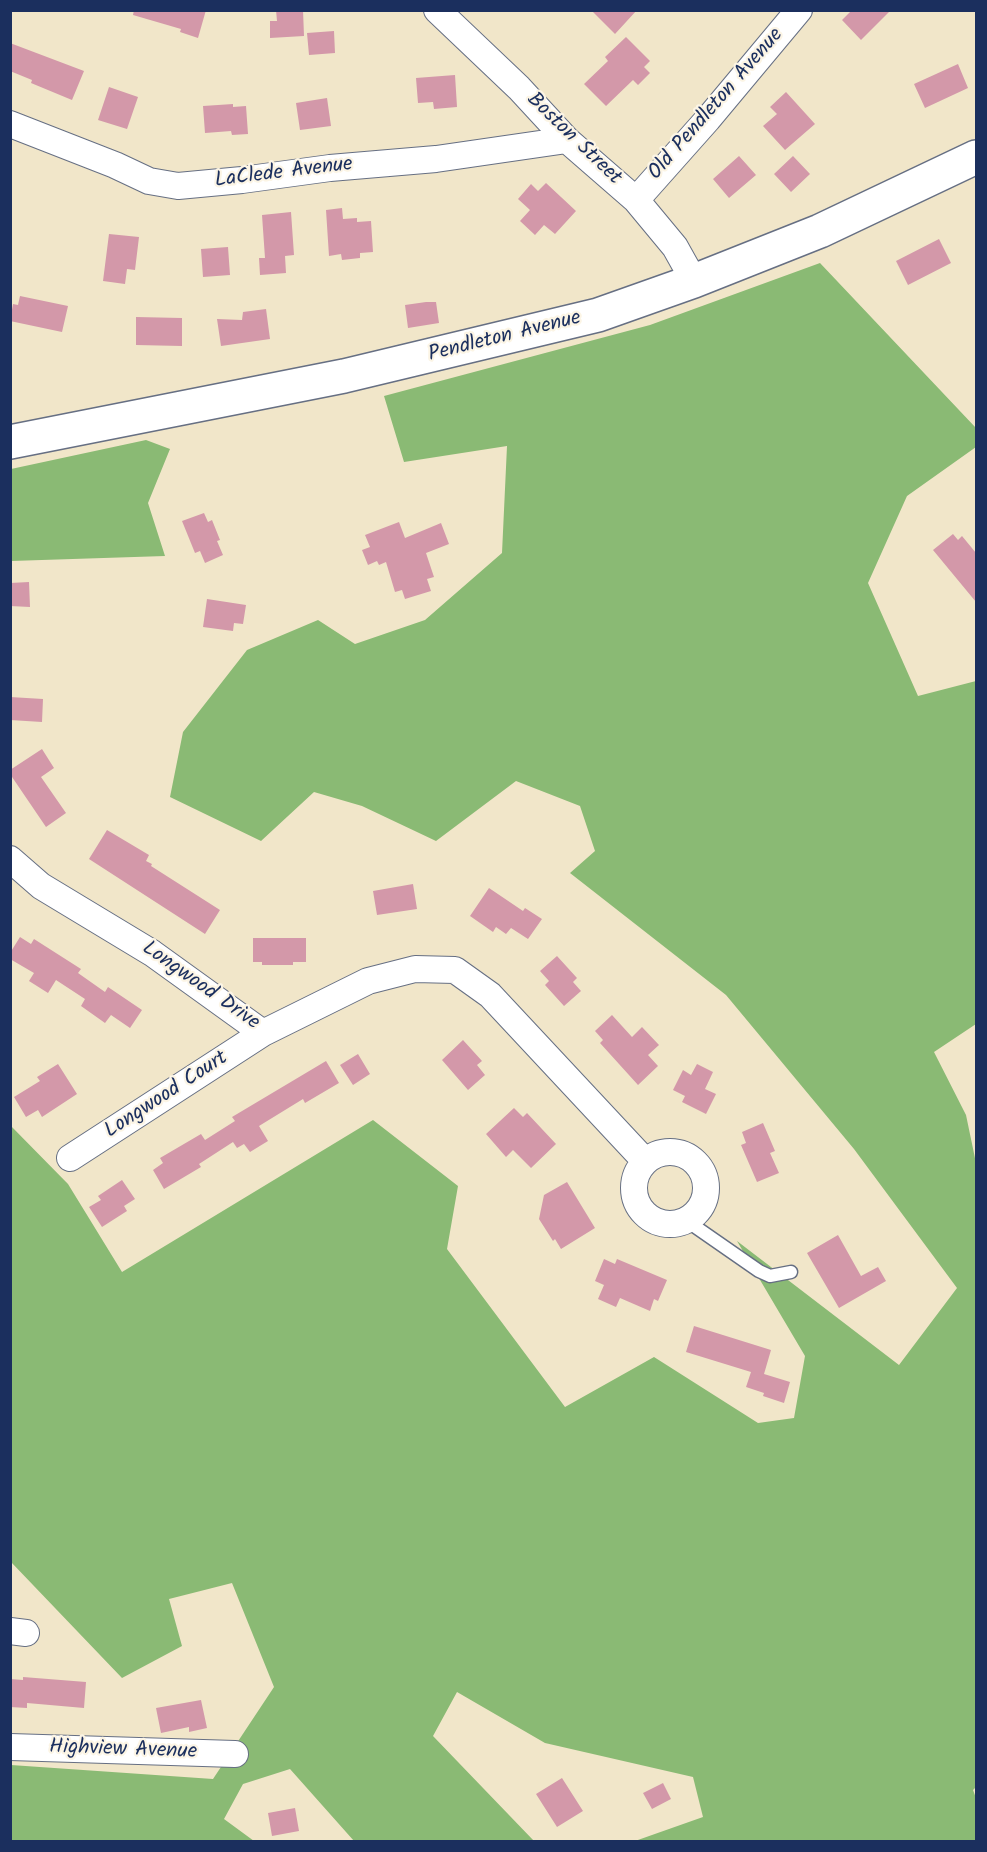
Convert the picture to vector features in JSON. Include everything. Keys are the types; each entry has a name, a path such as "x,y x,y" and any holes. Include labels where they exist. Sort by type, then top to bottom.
{"street":[{"name":"Boston Street","path":"437,10 519,88 567,140 636,200 675,247 694,281"},
{"name":"Old Pendleton Avenue","path":"636,200 708,119 799,10"},
{"name":"LaClede Avenue","path":"10,124 115,165 149,181 178,186 330,168 436,159 567,140"},
{"name":"Pendleton Avenue","path":"10,441 344,376 598,315 694,281 820,231 976,157"},
{"name":"Longwood Drive","path":"10,859 41,886 152,952 263,1033 368,981 415,969 455,970 490,995 645,1161"},
{"name":"Longwood Court","path":"70,1158 263,1033"},
{"path":"668,1152 686,1156 701,1168 706,1179 707,1192 697,1214 687,1221 676,1225 664,1225 653,1221 637,1205 634,1182 645,1161 668,1152"},
{"name":"Highview Avenue","path":"10,1747 235,1754"}],"lane":[{"path":"687,1221 759,1271 770,1276 791,1272"}],"green space":[{"path":"820,263 976,428 976,447 907,496 868,583 918,696 976,681 976,1024 934,1052 966,1115 976,1163 976,1787 973,1790 976,1798 976,1841 635,1841 703,1817 693,1777 545,1743 457,1692 433,1736 534,1841 354,1841 290,1769 243,1784 224,1819 254,1841 11,1841 11,1765 213,1779 274,1687 232,1583 169,1599 182,1646 122,1678 11,1562 10,1125 68,1184 122,1272 373,1120 458,1186 447,1249 565,1407 654,1357 758,1423 794,1418 805,1356 737,1241 899,1365 957,1288 854,1149 726,995 570,873 595,851 580,806 516,781 436,841 362,806 314,792 261,841 170,797 183,732 247,650 318,620 355,644 425,620 502,553 507,446 404,462 384,396 650,325"},
{"path":"146,440 170,449 148,503 165,556 11,561 11,469"}],"building":[{"path":"134,10 206,10 198,38 180,32 181,29 133,15"},
{"path":"276,10 303,10 304,36 270,38 270,21 277,21"},
{"path":"591,10 637,10 615,34"},
{"path":"852,10 891,10 861,40 842,20"},
{"path":"334,31 335,53 309,55 307,33"},
{"path":"626,37 650,61 644,67 650,73 638,85 633,80 606,106 584,84 608,61 605,57"},
{"path":"10,43 84,71 72,100 31,83 32,80 10,71"},
{"path":"958,64 968,88 925,108 914,84"},
{"path":"455,75 457,107 434,109 433,102 418,103 416,78"},
{"path":"109,87 138,97 127,129 98,120"},
{"path":"786,92 815,124 785,150 763,126 777,114 770,107"},
{"path":"327,98 331,126 300,130 296,103"},
{"path":"233,104 233,107 246,106 248,134 232,135 231,131 205,133 203,106"},
{"path":"739,156 756,175 729,198 713,179"},
{"path":"793,156 810,174 791,192 774,174"},
{"path":"546,183 576,211 555,234 544,225 535,235 520,221 530,210 518,199 531,184 538,191"},
{"path":"342,208 343,219 357,218 357,222 371,221 373,252 360,253 360,258 342,260 341,254 329,256 326,210"},
{"path":"291,212 294,255 285,256 286,273 260,275 259,258 265,258 262,215"},
{"path":"109,234 139,237 135,270 127,269 125,284 103,281"},
{"path":"939,239 951,263 908,285 896,261"},
{"path":"228,247 230,275 203,277 201,249"},
{"path":"20,296 68,306 62,332 10,321 13,304 18,305"},
{"path":"436,302 439,323 408,328 405,305"},
{"path":"266,309 270,339 221,346 217,319 242,320 243,312"},
{"path":"136,317 182,318 182,346 136,345"},
{"path":"204,513 208,522 212,520 223,555 205,563 200,551 195,553 182,521"},
{"path":"399,522 405,538 441,523 449,544 426,553 434,577 427,579 431,591 405,599 402,590 395,592 386,562 379,565 377,561 368,565 362,550 370,547 365,535"},
{"path":"953,534 958,540 962,536 976,553 976,602 933,550"},
{"path":"29,582 30,607 10,606 10,583"},
{"path":"207,599 246,605 243,624 234,623 233,631 203,627"},
{"path":"10,697 43,699 42,722 10,720"},
{"path":"42,749 54,768 41,777 66,813 46,827 10,774 10,770"},
{"path":"107,830 149,855 146,861 152,864 151,866 220,910 205,934 89,859"},
{"path":"413,884 417,909 377,915 373,891"},
{"path":"489,888 523,911 525,908 542,919 528,939 511,928 506,934 496,927 493,932 470,916"},
{"path":"20,937 31,944 34,939 81,969 78,973 105,992 108,987 142,1010 130,1028 111,1015 105,1023 81,1006 85,999 56,980 48,993 29,981 34,973 10,959 10,953"},
{"path":"253,938 306,938 306,962 293,962 293,965 262,965 262,962 253,962"},
{"path":"557,956 577,978 573,982 581,991 564,1006 545,985 549,981 540,971"},
{"path":"612,1015 632,1037 642,1027 659,1045 648,1055 658,1066 638,1085 600,1043 603,1040 595,1031"},
{"path":"463,1040 482,1061 477,1065 485,1075 468,1090 442,1060"},
{"path":"358,1054 370,1074 353,1085 340,1065"},
{"path":"326,1061 339,1083 305,1103 303,1099 259,1126 268,1141 250,1152 244,1144 237,1148 233,1142 199,1164 201,1167 164,1189 153,1170 163,1163 160,1158 201,1134 205,1140 235,1121 232,1117"},
{"path":"58,1064 77,1094 42,1117 38,1110 26,1117 14,1097 40,1081 37,1077"},
{"path":"697,1064 713,1072 705,1089 716,1094 706,1114 682,1102 685,1096 673,1090 683,1070 691,1075"},
{"path":"514,1108 523,1117 527,1113 556,1144 531,1168 513,1150 506,1157 486,1134"},
{"path":"763,1123 775,1151 770,1153 779,1173 757,1182 741,1145 746,1143 742,1132"},
{"path":"122,1180 135,1199 124,1206 127,1211 102,1227 89,1207 101,1200 98,1196"},
{"path":"567,1182 595,1228 561,1249 539,1219 544,1195"},
{"path":"838,1235 861,1276 878,1267 886,1281 839,1308 807,1253"},
{"path":"604,1259 615,1264 617,1259 667,1280 658,1301 654,1299 650,1311 620,1298 616,1307 598,1299 604,1285 595,1281"},
{"path":"694,1326 771,1350 764,1374 790,1382 784,1403 746,1387 751,1372 686,1352"},
{"path":"23,1677 86,1682 84,1708 27,1703 27,1708 10,1707 10,1679 23,1680"},
{"path":"201,1700 207,1728 189,1732 189,1727 161,1733 156,1708"},
{"path":"562,1778 583,1811 557,1827 536,1794"},
{"path":"663,1783 671,1799 652,1809 643,1793"},
{"path":"295,1808 299,1831 272,1836 268,1813"}]}
